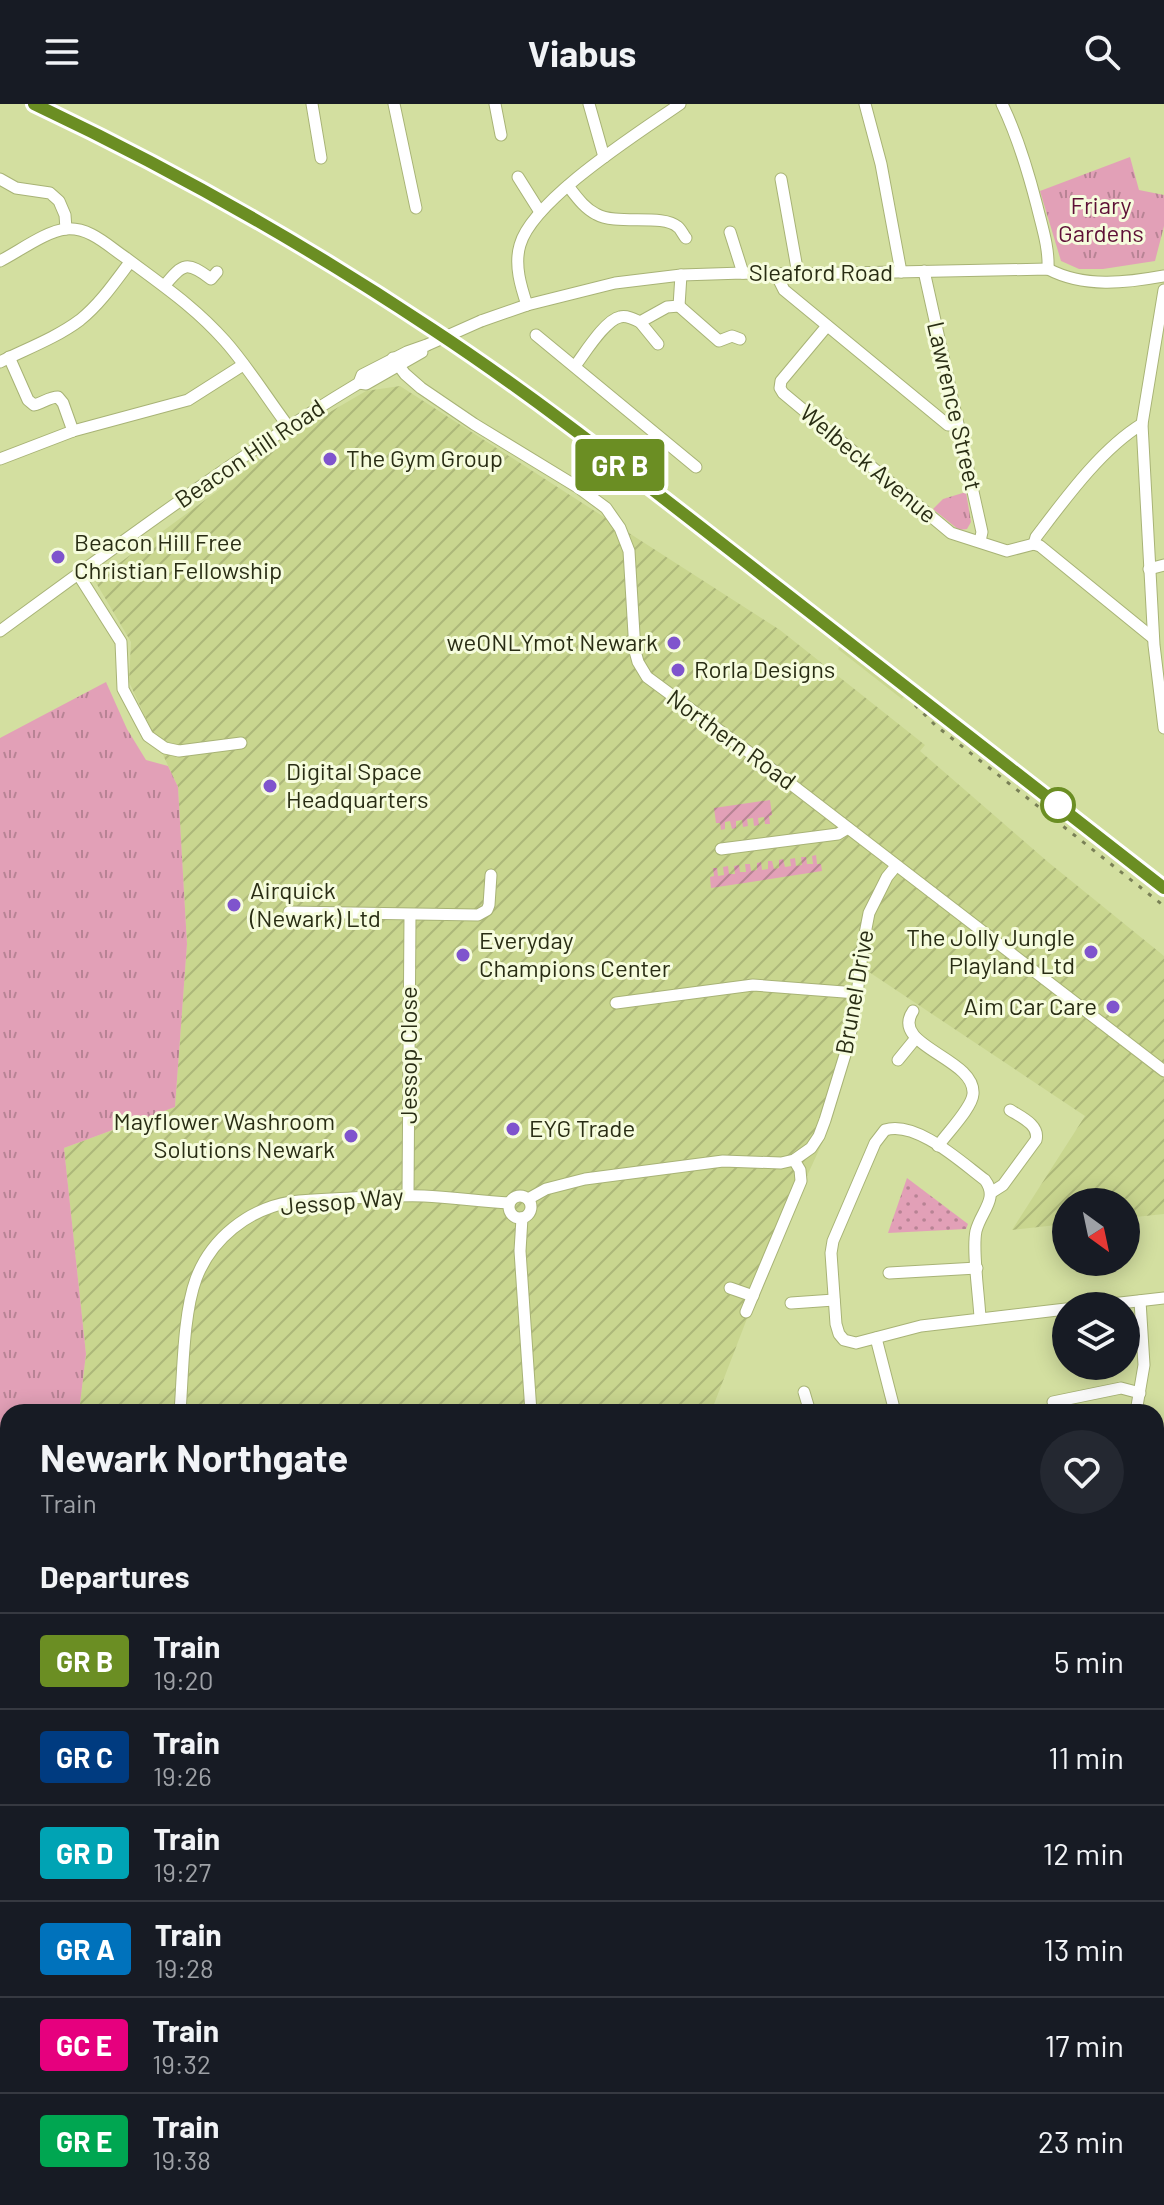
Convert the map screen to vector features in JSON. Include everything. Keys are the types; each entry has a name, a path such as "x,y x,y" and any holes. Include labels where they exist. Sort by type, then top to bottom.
{"street":[{"path":"312,104 321,158"},
{"path":"394,104 416,208"},
{"path":"495,104 501,135"},
{"path":"589,104 604,157"},
{"path":"527,305 518,269 519,247 526,228 568,186 604,157 680,104"},
{"path":"865,104 881,164 901,272"},
{"path":"1002,104 1031,182 1049,251 1048,269"},
{"path":"518,177 540,212"},
{"path":"0,179 16,188 50,193 59,201 65,215 66,229"},
{"path":"781,179 798,274"},
{"path":"568,186 597,215 611,219 669,222 679,227 686,238"},
{"path":"0,261 43,237 66,229 94,235 191,307 226,342 288,426"},
{"path":"730,232 743,273"},
{"path":"73,431 58,397 34,405 5,360 80,320 93,309 130,262"},
{"path":"165,285 178,269 185,266 195,267 211,279 217,272"},
{"name":"Sleaford Road","path":"428,348 456,331 527,305 615,283 681,275 1048,269 1084,281 1110,283 1164,276"},
{"name":"Lawrence Street","path":"924,271 982,532 980,541"},
{"path":"776,274 784,290 827,326 948,425 958,425"},
{"path":"679,306 681,275"},
{"path":"1164,290 1142,424 1149,569 1164,728"},
{"path":"640,322 667,307 679,306 719,341 732,336 740,339"},
{"path":"575,366 605,327 620,317 640,322 658,344"},
{"name":"Welbeck Avenue","path":"827,326 781,381 783,393 951,533 1007,551 1034,544"},
{"path":"536,335 696,467"},
{"path":"396,362 428,348"},
{"path":"421,388 416,365 428,348"},
{"name":"Beacon Hill Road","path":"0,631 288,426 359,383 366,384 396,362"},
{"name":"Northern Road","path":"396,362 421,388 606,508 620,528 629,551 635,651 643,672 659,687 765,764 1164,1071"},
{"path":"0,459 73,431 188,400 243,365"},
{"path":"1142,424 1127,433 1072,490 1034,544 1157,642"},
{"path":"1149,569 1164,565"},
{"path":"78,574 121,642 123,689 148,736 165,748 179,751 241,743"},
{"path":"721,849 838,834 848,828"},
{"name":"Brunel Drive","path":"794,1160 811,1148 819,1136 854,1017 869,913 896,866"},
{"path":"289,912 466,916 483,913 491,899 491,875"},
{"name":"Jessop Close","path":"408,1195 410,915"},
{"path":"616,1003 753,985 857,993"},
{"path":"913,1011 908,1022 910,1031 965,1074 973,1088 972,1099 938,1146"},
{"path":"898,1060 916,1038"},
{"path":"992,1192 1003,1185 1038,1134 1035,1128 1010,1110"},
{"path":"980,1318 975,1235 992,1192 985,1180 920,1135 901,1128 885,1130 877,1138 833,1241 831,1253 836,1324 844,1340 856,1343 921,1326 1052,1310"},
{"path":"528,1199 531,1211 522,1218 514,1217 509,1203 517,1196 528,1199 546,1189 585,1179 723,1161 774,1164 794,1160 800,1170 801,1181 746,1312"},
{"name":"Jessop Way","path":"181,1404 190,1298 196,1279 205,1259 224,1235 258,1213 288,1202 408,1195 509,1203"},
{"path":"522,1218 520,1251 530,1404"},
{"path":"889,1273 977,1268"},
{"path":"730,1288 753,1296"},
{"path":"1138,1404 1144,1365 1140,1301 1164,1298"},
{"path":"791,1303 834,1300"},
{"path":"876,1338 893,1404"},
{"path":"1053,1402 1121,1388 1140,1393"},
{"path":"804,1392 808,1404"}],"shaded area":[{"path":"400,386 780,630 925,745 920,751 1048,862 1164,956 1164,1214 1140,1217 1140,1188 1052,1188 1052,1226 1012,1230 1085,1116 866,970 829,1128 775,1246 714,1404 80,1404 86,1354 64,1148 175,1107 187,944 178,787 129,682 131,642 95,581 288,439 366,391"},
{"path":"694,514 915,683 902,699 838,649 843,642 687,522"}],"green space":[{"name":"Friary Gardens","path":"1130,157 1139,190 1164,195 1164,226 1155,261 1103,269 1079,269 1061,261 1040,191"},
{"path":"966,492 971,522 967,529 959,530 933,509 943,499"},
{"path":"106,682 127,729 146,760 168,766 178,787 187,944 175,1107 64,1148 86,1354 80,1404 0,1404 0,738"},
{"path":"770,800 770,824 765,824 764,817 758,818 759,825 754,826 753,818 747,819 748,826 743,827 742,820 736,821 736,828 732,829 730,821 725,822 725,829 721,830 720,823 716,823 714,808"},
{"path":"816,855 822,871 711,888 713,868 717,868 718,876 724,875 723,867 728,866 729,874 735,874 734,866 739,865 740,872 746,872 745,864 750,864 751,871 757,870 757,863 761,862 762,870 768,869 768,861 772,861 774,869 779,868 779,860 783,859 785,867 791,866 790,859 795,858 796,866 802,865 801,857 806,857 807,864 813,864 812,856"},
{"path":"907,1178 968,1224 966,1229 888,1233"}],"railway":[{"path":"34,104 240,210 341,269 438,332 644,484 1164,888"},
{"path":"915,705 935,725 1164,906"}],"train":[{"path":"34,104 206,190 323,259 434,330 622,466 1164,888"}],"place":[{"name":"The Gym Group","path":"330,459"},
{"name":"Beacon Hill Free Christian Fellowship","path":"58,557"},
{"name":"weONLYmot Newark","path":"674,643"},
{"name":"Rorla Designs","path":"678,670"},
{"name":"Digital Space Headquarters","path":"270,786"},
{"name":"Airquick (Newark) Ltd","path":"234,905"},
{"name":"The Jolly Jungle Playland Ltd","path":"1091,952"},
{"name":"Everyday Champions Center","path":"463,955"},
{"name":"Aim Car Care","path":"1113,1007"},
{"name":"EYG Trade","path":"513,1129"},
{"name":"Mayflower Washroom Solutions Newark","path":"351,1136"}]}
